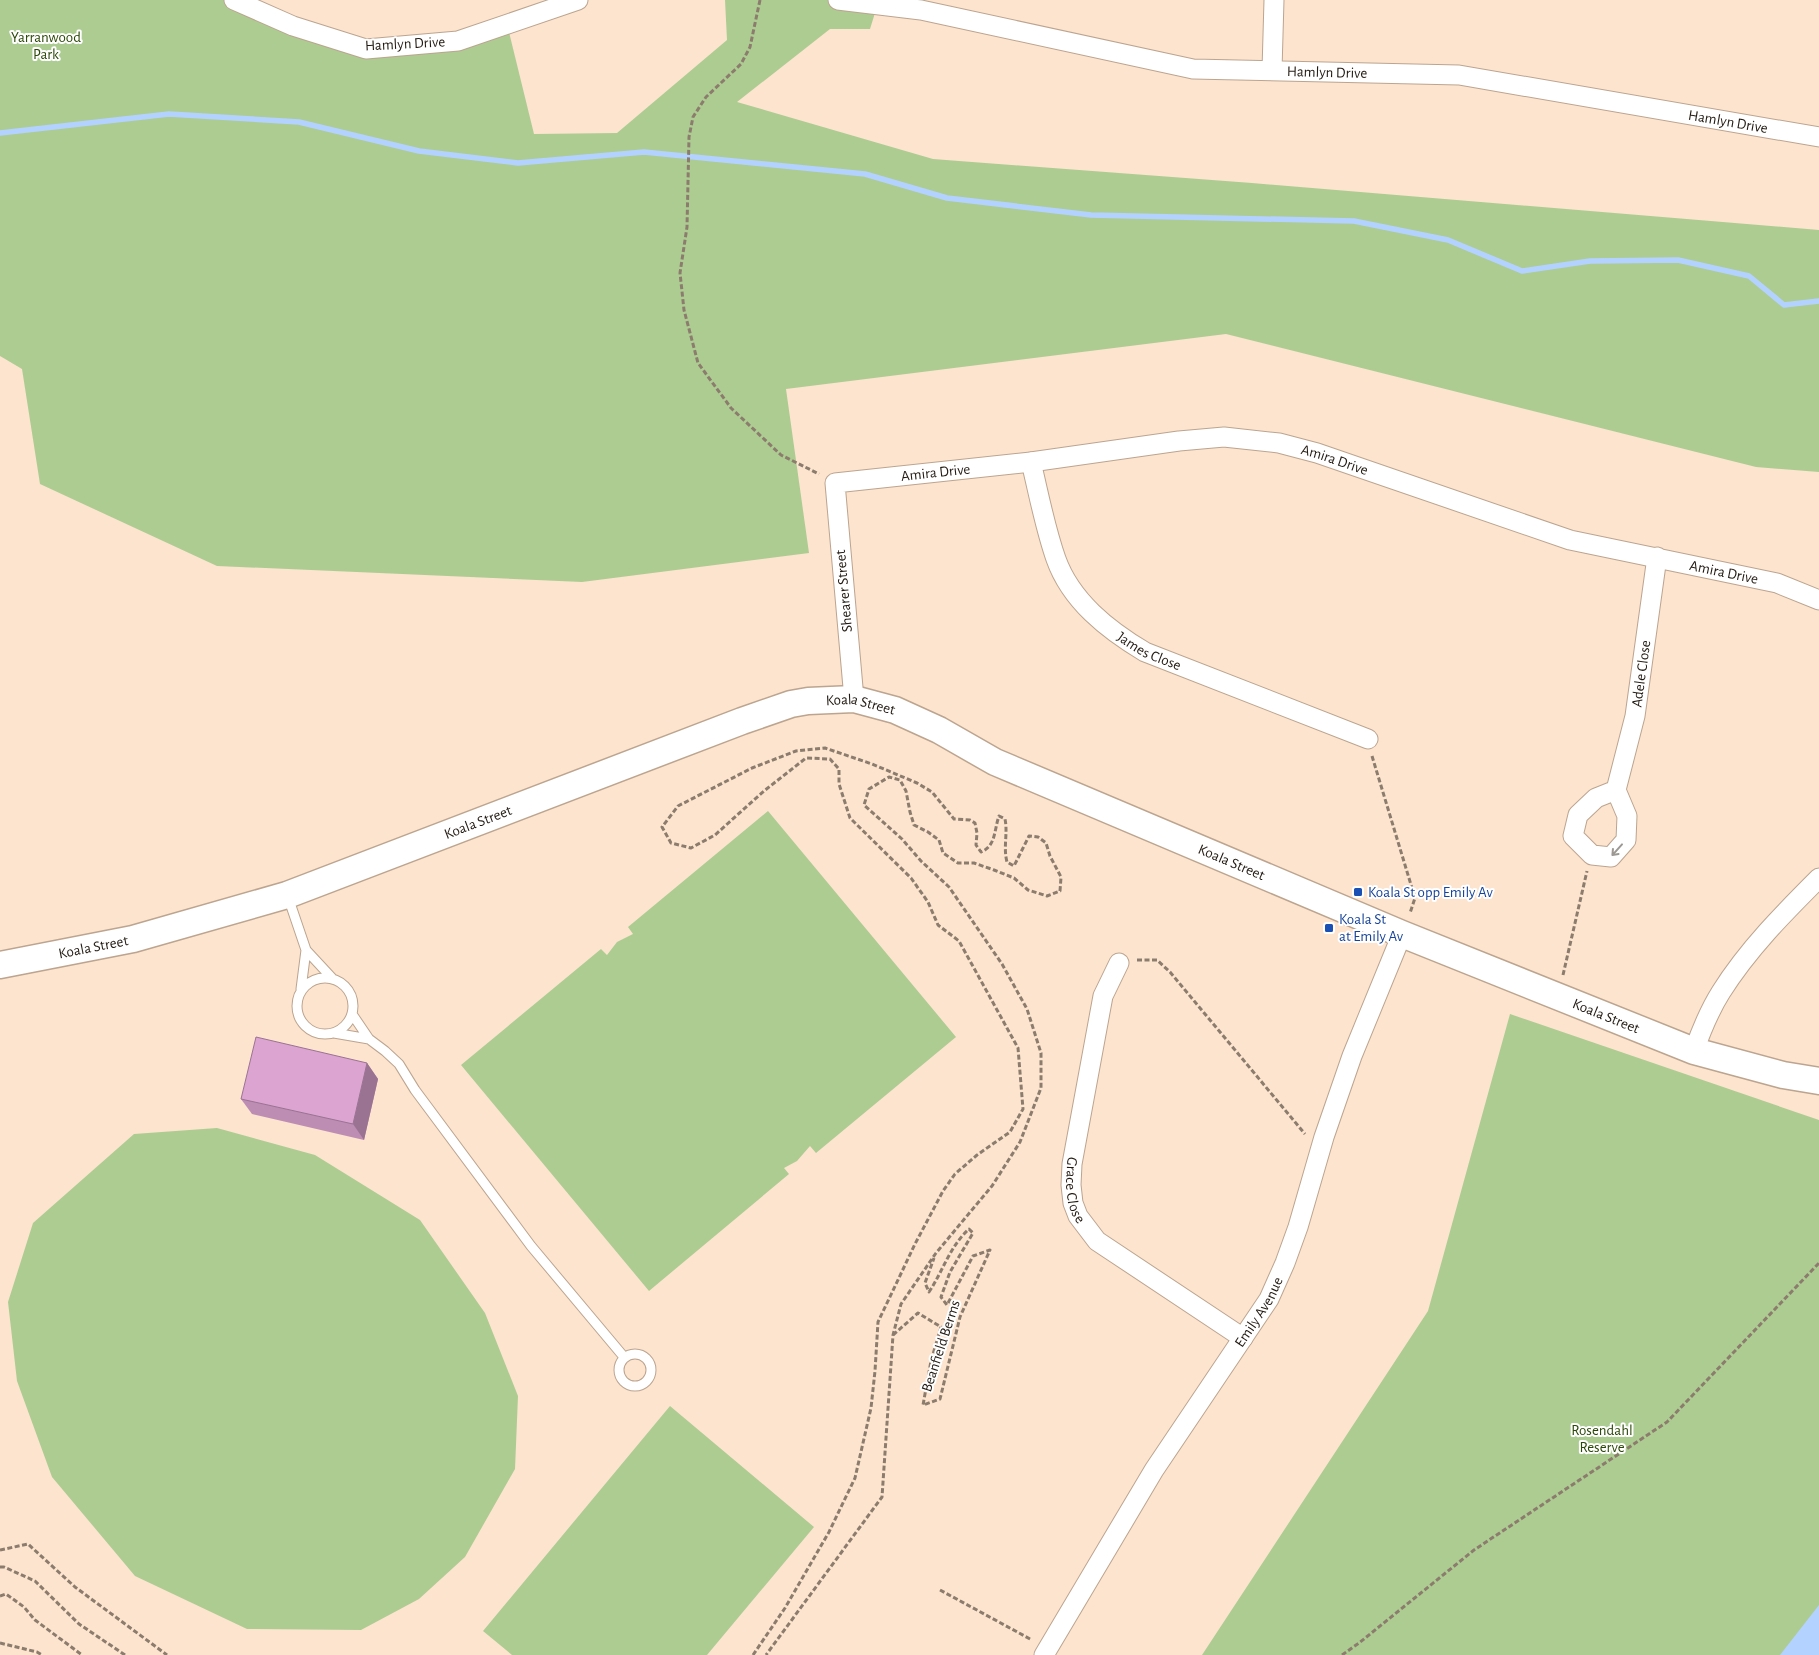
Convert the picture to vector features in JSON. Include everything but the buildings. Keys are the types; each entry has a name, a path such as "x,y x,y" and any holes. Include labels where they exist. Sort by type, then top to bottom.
{"street":[{"name":"Hamlyn Drive","path":"234,0 293,26 366,49 458,41 578,0"},
{"name":"Hamlyn Drive","path":"838,0 921,10 1193,69 1459,75 1819,137"},
{"path":"1272,70 1274,0"},
{"name":"Amira Drive","path":"835,483 1031,462 1179,441 1224,437 1254,439 1280,443 1316,453 1570,540 1777,583 1819,600"},
{"name":"James Close","path":"1031,462 1042,513 1056,561 1070,586 1084,605 1100,621 1124,640 1145,652 1368,739"},
{"name":"Shearer Street","path":"835,483 854,699"},
{"name":"Adele Close","path":"1616,790 1635,716 1657,557"},
{"name":"Koala Street","path":"0,965 132,939 286,895 774,710 808,701 854,699 895,710 939,730 995,762 1402,934 1554,996 1694,1051 1783,1075 1819,1081"},
{"path":"1616,790 1627,816 1626,840 1611,857 1592,855 1573,836 1578,815 1596,798 1616,790"},
{"path":"1694,1051 1705,1020 1721,992 1749,953 1784,913 1819,878"},
{"name":"Emily Avenue","path":"1046,1652 1154,1470 1269,1299 1285,1264 1298,1227 1319,1151 1352,1056 1402,934"},
{"name":"Grace Close","path":"1119,962 1103,996 1072,1164 1071,1185 1073,1203 1082,1222 1097,1241 1243,1338"}],"lane":[{"path":"286,895 306,950 332,978"},
{"path":"301,991 306,950"},
{"path":"334,1033 348,1023 352,1014 352,996 340,982 332,978 323,977 306,984 297,999 296,1008 302,1024 309,1030 317,1033 334,1033 369,1040"},
{"path":"352,1014 369,1040 399,1064 415,1090 531,1246 624,1358"}],"path":[{"path":"760,0 750,47 741,64 706,97 692,117 689,144 686,227 680,273 684,310 698,363 731,408 781,454 835,483"},
{"path":"1368,739 1415,898 1402,934"},
{"path":"753,1655 785,1608 830,1532 855,1478 871,1408 878,1322 915,1244 943,1191 955,1174 977,1155 1010,1132 1023,1109 1018,1048 980,979 958,941 938,925 928,902 911,878 850,818 839,784 839,769 830,760 806,758 764,791 715,835 691,848 671,843 662,827 678,806 752,768 796,751 826,748 872,764 917,783 932,792 954,819 970,820 975,823 977,833 976,845 981,852 987,849 994,839 999,816 1005,819 1007,834 1004,850 1007,862 1014,866 1029,836 1038,837 1046,843 1050,856 1061,877 1060,891 1047,896 1028,890 1014,878 994,870 974,863 958,863 943,853 939,840 914,825 906,791 900,780 889,777 869,789 864,805 902,839 921,861 949,887 1002,964 1027,1009 1041,1053 1040,1088 1020,1142 992,1186 936,1253 901,1304 893,1335 882,1497 766,1655"},
{"path":"1554,996 1562,980 1592,855"},
{"path":"1119,962 1142,959 1157,960 1170,972 1319,1151"},
{"name":"Beanfield Berms","path":"893,1335 918,1313 941,1327 931,1361 923,1405 940,1400 960,1317 990,1250 973,1256 947,1305 941,1297 950,1272 974,1233 969,1229 965,1233 950,1253 929,1292 925,1283 936,1253"},
{"path":"1342,1655 1360,1643 1474,1550 1667,1422 1819,1264"},
{"path":"0,1550 28,1544 75,1587 168,1655"},
{"path":"0,1568 4,1567 35,1581 79,1624 125,1655"},
{"path":"940,1590 1046,1652"},
{"path":"0,1596 6,1594 24,1607 35,1620 82,1655"},
{"path":"0,1643 37,1652 42,1655"}],"green space":[{"name":"Yarranwood Park","path":"0,0 234,0 366,49 507,24 534,134 617,133 727,40 725,0 879,0 870,29 830,29 737,102 933,159 1252,183 1819,230 1819,472 1756,467 1226,334 786,389 809,553 582,582 217,566 40,484 22,369 0,356"},
{"path":"768,811 956,1037 816,1153 810,1146 797,1161 784,1168 789,1174 649,1291 461,1065 601,949 607,955 617,942 633,934 628,927"},
{"name":"Rosendahl Reserve","path":"1510,1014 1819,1120 1819,1655 1202,1655 1428,1311"},
{"path":"217,1128 315,1155 420,1220 485,1313 518,1396 515,1469 465,1557 419,1599 361,1630 247,1629 135,1576 52,1477 17,1381 8,1302 33,1223 134,1134"},
{"path":"670,1406 814,1527 707,1655 512,1655 483,1631"}],"water":[{"path":"1819,1605 1819,1655 1780,1655"}],"waterway":[{"path":"0,133 169,114 299,122 419,151 518,163 644,152 865,174 947,198 1091,215 1354,221 1448,240 1522,271 1590,261 1678,260 1749,276 1784,305 1819,301"}],"place":[{"name":"Koala St opp Emily Av","path":"1358,892"},
{"name":"Koala St at Emily Av","path":"1329,928"}]}
